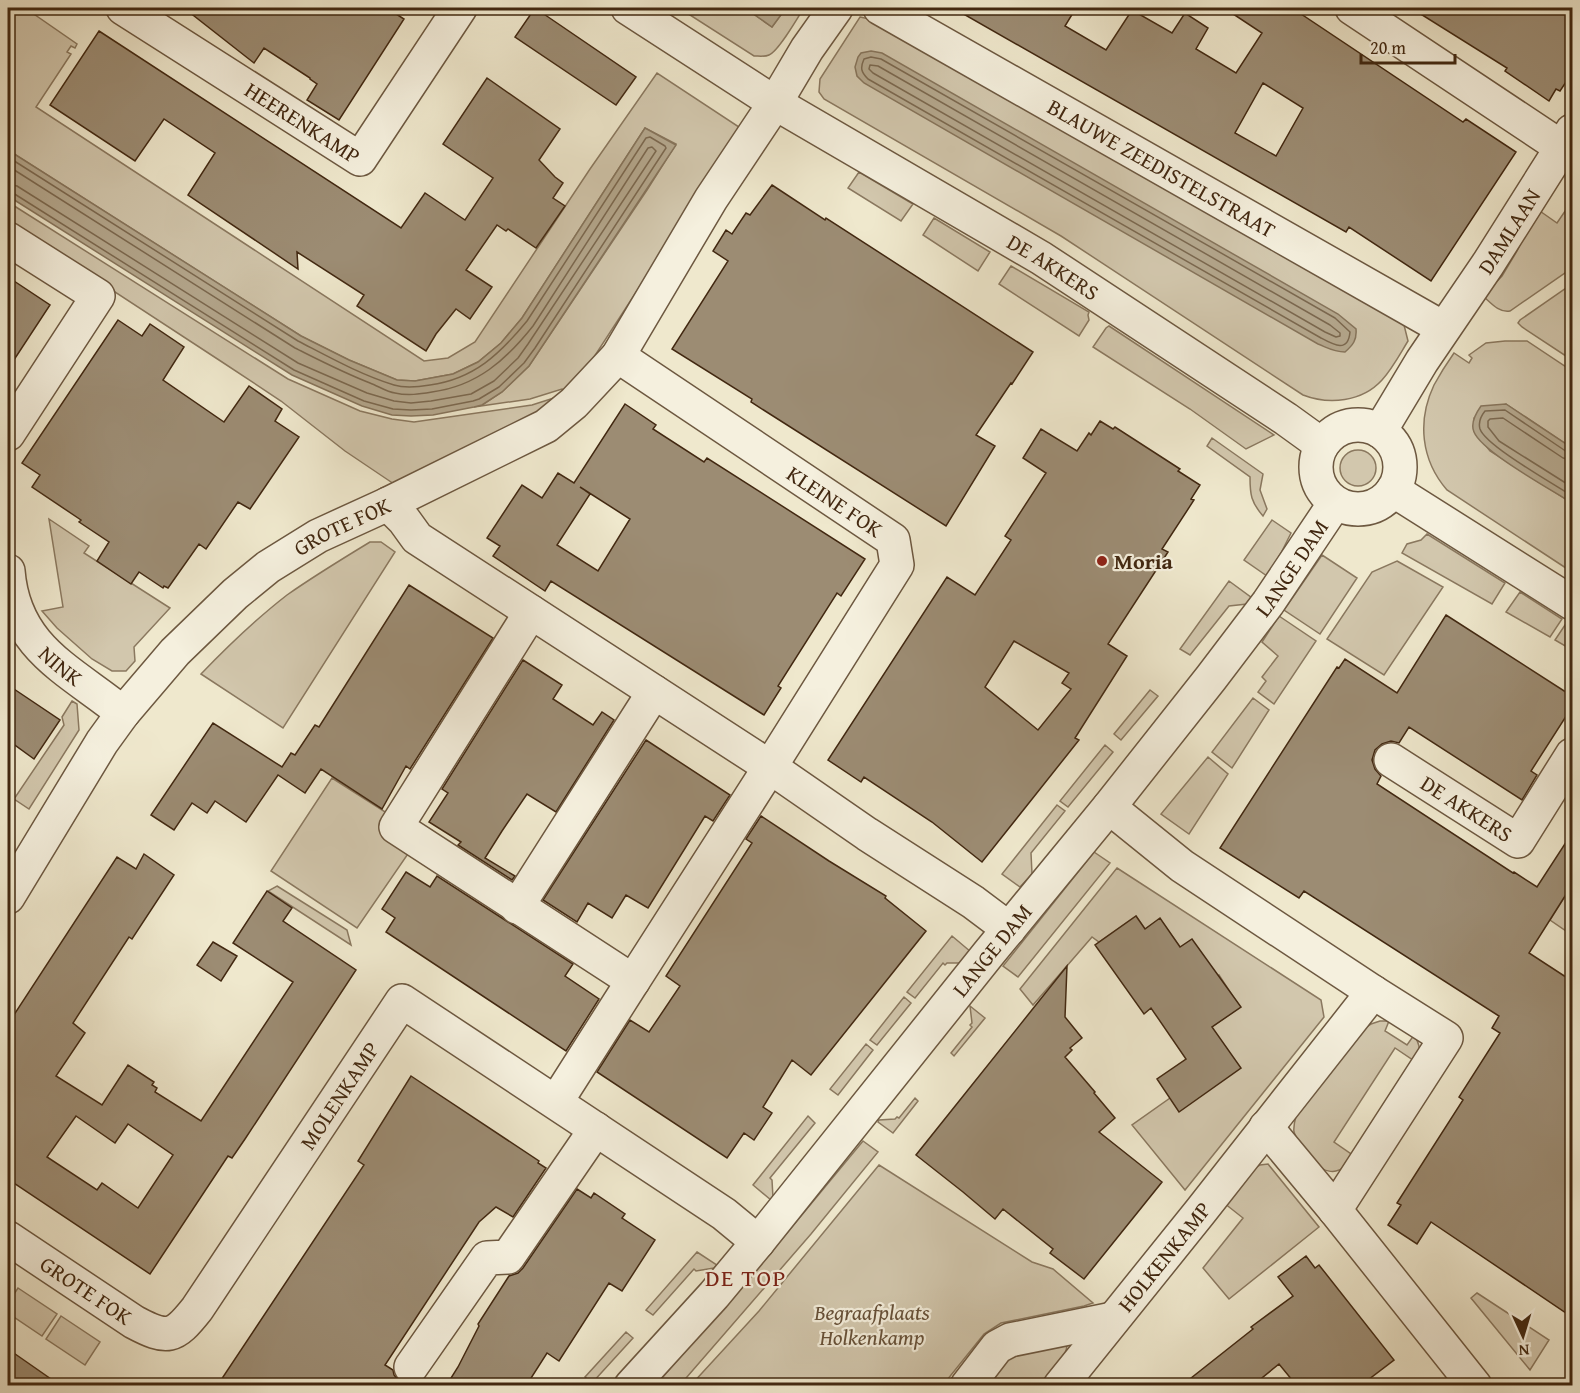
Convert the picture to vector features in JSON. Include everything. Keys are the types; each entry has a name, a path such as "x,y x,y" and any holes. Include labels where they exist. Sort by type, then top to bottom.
{"street":[{"name":"HEERENKAMP","path":"123,8 360,159 460,8"},
{"name":"DE AKKERS","path":"628,8 776,103 1041,258 1322,445"},
{"path":"776,103 807,49 836,8"},
{"name":"BLAUWE ZEEDISTELSTRAAT","path":"880,8 1443,328"},
{"path":"1352,8 1567,139"},
{"name":"GROTE FOK","path":"8,897 102,742 123,713 175,652 235,594 268,567 318,536 546,426 574,403 618,356 711,199 776,103"},
{"name":"DAMLAAN","path":"1443,328 1488,264 1567,139"},
{"path":"8,239 98,296 8,434"},
{"path":"1380,431 1443,328"},
{"name":"KLEINE FOK","path":"618,356 894,540 897,565 771,767 633,981"},
{"path":"1359,425 1380,431 1395,447 1399,457 1398,480 1393,489 1386,498 1367,508 1346,507 1335,502 1327,496 1317,476 1317,455 1322,445 1329,436 1348,426 1359,425"},
{"path":"1393,489 1572,603"},
{"name":"LANGE DAM","path":"631,1386 714,1295 758,1242 1109,807 1268,603 1335,502"},
{"path":"388,504 417,538 771,767 867,834 974,902 1009,929"},
{"name":"NINK","path":"8,571 15,609 31,637 48,656 123,713"},
{"path":"531,612 396,827 633,981 556,1102"},
{"path":"517,907 654,692"},
{"name":"DE AKKERS","path":"1391,760 1518,841 1572,755"},
{"path":"1109,807 1182,866 1372,992 1446,1038 1335,1210"},
{"name":"HOLKENKAMP","path":"1060,1386 1372,992"},
{"name":"MOLENKAMP","path":"168,1334 179,1330 197,1309 402,1001 724,1214 758,1242"},
{"path":"1266,1127 1475,1386"},
{"path":"411,1367 487,1258 508,1257 596,1128"},
{"name":"GROTE FOK","path":"8,1238 134,1322 153,1332 168,1334"},
{"path":"967,1386 997,1347 1010,1340 1113,1319"}],"green space":[{"path":"8,8 25,8 77,44 75,48 71,46 67,52 71,54 36,107 424,361 448,358 475,342 657,73 742,129 583,374 567,391 562,389 530,399 474,407 482,405 502,392 529,366 676,144 645,128 522,318 501,343 478,362 453,374 415,381 397,380 349,360 301,336 8,150"},
{"path":"679,8 745,8 772,27 786,8 804,8 788,34 773,52 769,55 754,56"},
{"path":"860,17 874,20 1406,323 1404,325 1408,341 1393,366 1374,387 1355,397 1345,400 1324,400 1303,395 1061,236 824,99 819,92 820,79"},
{"path":"859,172 913,204 901,221 848,188"},
{"path":"1572,201 1572,268 1510,311 1495,307 1483,296 1502,276 1537,209 1557,223"},
{"path":"8,202 288,379 360,411 414,422 532,405 557,397 535,417 394,484 345,451 281,401 8,222"},
{"path":"934,218 990,252 978,271 923,235"},
{"path":"1011,266 1089,312 1089,320 1079,336 999,284"},
{"path":"1572,284 1572,360 1518,323"},
{"path":"1109,326 1274,435 1246,449 1190,409 1093,347"},
{"path":"1527,341 1572,371 1572,448 1506,404 1474,418 1474,431 1490,451 1572,503 1572,572 1447,490 1438,478 1427,453 1424,440 1425,412 1434,385 1454,353 1469,363 1472,358 1469,355 1486,343"},
{"path":"1212,438 1263,474 1260,490 1267,509 1263,516 1252,498 1250,477 1207,446"},
{"path":"1358,450 1371,455 1376,468 1371,481 1358,486 1345,481 1340,468 1345,455"},
{"path":"49,519 89,546 84,553 170,608 134,647 135,661 126,671 112,671 92,659 57,628 42,611 63,607"},
{"path":"1272,520 1291,533 1267,576 1244,560"},
{"path":"1427,534 1505,583 1492,604 1402,553 1407,544 1421,540"},
{"path":"370,542 381,542 395,552 283,728 201,674 242,633 287,595"},
{"path":"1322,555 1357,578 1320,634 1284,610"},
{"path":"1397,561 1443,587 1384,675 1327,639 1372,572"},
{"path":"1229,581 1252,598 1247,604 1229,606 1190,655 1180,649"},
{"path":"1520,592 1562,619 1550,637 1506,612"},
{"path":"1279,616 1316,641 1274,704 1258,692 1266,681 1262,677 1278,656 1262,642"},
{"path":"1567,622 1572,625 1572,650 1555,640"},
{"path":"1150,690 1158,696 1121,740 1114,734"},
{"path":"1253,698 1269,710 1232,768 1212,752"},
{"path":"72,701 77,704 79,730 29,809 14,799 64,725 62,717"},
{"path":"1105,745 1113,752 1068,807 1060,801"},
{"path":"1208,757 1228,774 1189,834 1161,814"},
{"path":"332,778 390,815 412,848 357,928 271,871"},
{"path":"1057,805 1065,811 1031,853 1032,874 1020,887 1002,874"},
{"path":"1094,852 1110,863 1018,977 1003,966"},
{"path":"1117,868 1321,1000 1324,1017 1185,1190 1132,1125 1170,1098 1212,1027 1240,1007 1219,975 1217,976 1180,947 1160,919 1145,929 1136,916 1099,942 1092,937 1033,1005 1020,989"},
{"path":"1572,885 1572,935 1550,920"},
{"path":"277,886 347,930 351,945 268,891"},
{"path":"952,936 971,952 962,963 945,965 943,963 915,998 907,992"},
{"path":"904,997 911,1003 877,1045 870,1040"},
{"path":"970,1006 985,1018 954,1056 951,1053 972,1027 970,1025 972,1023"},
{"path":"1380,1021 1389,1021 1385,1031 1407,1045 1414,1035 1419,1048 1416,1062 1395,1048 1334,1142 1354,1156 1342,1169 1326,1170 1311,1157 1295,1136 1297,1113 1363,1029"},
{"path":"866,1044 873,1050 838,1095 830,1089"},
{"path":"915,1098 918,1101 893,1133 878,1122 899,1118"},
{"path":"808,1116 815,1123 770,1178 773,1198 771,1200 753,1185"},
{"path":"863,1141 878,1152 811,1234 680,1385 655,1386 757,1269"},
{"path":"1268,1164 1319,1227 1229,1299 1203,1268 1243,1218 1224,1203 1254,1168"},
{"name":"Begraafplaats Holkenkamp","path":"879,1165 1032,1262 1053,1269 1093,1303 1001,1323 984,1334 943,1385 691,1385 759,1311"},
{"path":"697,1252 717,1265 714,1268 696,1271 694,1269 653,1315 646,1310"},
{"path":"18,1288 57,1314 42,1336 8,1313 8,1303"},
{"path":"1477,1293 1549,1340 1530,1370 1471,1298"},
{"path":"61,1316 100,1342 85,1365 46,1339"},
{"path":"626,1332 633,1338 592,1383 585,1377"},
{"path":"1067,1345 1061,1361 1041,1385 978,1386 998,1359"}],"water":[{"path":"745,8 786,8 772,27"},
{"path":"871,51 882,53 1338,314 1356,329 1354,342 1345,352 1334,351 1318,344 864,83 857,76 855,67 861,53"},
{"path":"645,128 676,145 529,366 502,392 482,405 433,415 392,415 362,406 292,375 8,196 8,150 301,336 349,360 397,380 415,381 453,374 478,362 501,343 522,318"},
{"path":"1506,404 1572,448 1572,503 1503,460 1490,450 1474,432 1473,422 1481,406"}],"building":[{"path":"184,8 387,8 404,19 339,120 307,100 317,84 310,78 264,48 254,63"},
{"path":"535,8 636,77 616,105 515,37"},
{"path":"953,8 1076,8 1065,26 1106,50 1132,10 1172,33 1185,13 1208,28 1196,49 1236,73 1262,33 1224,8 1292,8 1463,122 1466,119 1516,152 1431,281 1349,227 1346,232","holes":["1263,83 1303,108 1276,156 1235,133"]},
{"path":"1411,8 1572,8 1572,73 1560,91 1556,89 1549,101 1505,71 1507,68"},
{"path":"99,31 401,228 425,193 465,220 493,178 443,144 487,78 560,129 539,160 563,183 553,198 565,206 536,248 508,229 506,231 497,225 466,270 492,287 470,319 456,309 426,351 357,306 364,295 297,252 298,269 188,195 215,153 164,119 135,161 50,105"},
{"path":"772,185 1033,352 976,435 995,446 946,526 672,349 728,261 713,251 726,230 732,234 746,213 750,215"},
{"path":"8,277 50,305 8,369"},
{"path":"118,320 142,336 150,324 184,347 163,380 224,422 249,386 282,409 275,421 299,437 250,509 238,502 206,549 199,544 168,588 164,586 163,588 139,572 131,584 97,561 109,542 32,487 40,475 22,463"},
{"path":"625,404 656,425 653,429 704,462 707,458 865,559 841,596 837,593 778,686 781,688 764,715 551,581 545,591 493,556 500,546 487,538 522,485 542,498 558,473 574,483","holes":["580,487 630,519 598,571 557,545 590,494"]},
{"path":"1100,421 1113,429 1115,427 1180,469 1178,471 1200,485 1191,499 1194,500 1162,549 1168,552 1108,644 1127,656 1075,738 1079,740 982,862 932,822 864,777 861,782 828,760 947,577 975,595 1011,540 1005,536 1046,473 1023,458 1041,429 1077,451 1089,433 1091,435","holes":["1014,641 1069,673 1062,683 1071,689 1038,730 985,687"]},
{"path":"409,585 493,638 410,769 406,766 382,809 321,769 305,793 278,775 246,822 215,801 207,813 192,803 174,830 151,815 213,723 282,767 291,753 295,755 315,725 319,727"},
{"path":"1446,615 1572,696 1572,707 1531,771 1537,775 1522,800 1409,727 1399,743 1391,741 1375,750 1372,760 1381,776 1377,784 1537,887 1572,833 1572,885 1529,953 1572,981 1572,1317 1431,1222 1417,1244 1388,1225 1401,1205 1397,1203 1463,1100 1459,1097 1500,1033 1492,1028 1499,1016 1304,891 1299,898 1220,848 1337,667 1339,668 1345,659 1397,693"},
{"path":"523,660 562,685 553,699 593,725 602,712 614,720 556,812 527,794 502,831 485,858 515,876 512,880 458,845 461,842 429,822 448,793 442,789"},
{"path":"8,685 60,720 34,759 8,740"},
{"path":"646,740 730,795 713,821 705,816 648,908 626,895 612,918 588,903 577,922 543,900"},
{"path":"761,816 886,896 885,898 926,931 811,1075 792,1060 763,1107 772,1113 754,1140 744,1133 727,1158 597,1072 630,1020 649,1032 680,986 666,976 752,843 746,839"},
{"path":"144,854 174,875 132,939 129,937 73,1023 85,1033 56,1076 102,1105 128,1065 154,1082 152,1085 157,1088 155,1092 201,1121 293,982 233,943 267,891 292,908 283,921 356,970 245,1139 232,1158 228,1156 150,1274 8,1179 8,1024 117,857 136,869","holes":["76,1116 115,1143 128,1124 173,1155 138,1208 102,1183 97,1190 47,1157"]},
{"path":"406,872 430,887 437,876 573,964 565,976 599,999 566,1051 386,932 395,918 382,909"},
{"path":"1136,916 1145,929 1160,918 1180,947 1192,939 1241,1007 1212,1027 1241,1068 1179,1112 1157,1079 1186,1059 1151,1008 1144,1014 1095,945"},
{"path":"213,942 237,956 221,981 197,965"},
{"path":"1067,966 1065,1017 1082,1038 1070,1048 1072,1050 1065,1057 1115,1118 1099,1132 1162,1182 1084,1279 1050,1253 1053,1249 1003,1209 995,1219 916,1155"},
{"path":"411,1076 539,1161 538,1163 546,1168 513,1217 496,1207 479,1222 385,1365 393,1370 400,1382 409,1386 217,1386 364,1165 358,1161"},
{"path":"577,1189 591,1198 594,1193 625,1214 622,1218 655,1240 622,1291 609,1283 559,1361 547,1353 526,1386 446,1386 458,1367 478,1324 509,1276 518,1273 523,1268"},
{"path":"1306,1256 1315,1268 1319,1265 1394,1360 1360,1386 1297,1386 1279,1364 1252,1386 1181,1386 1253,1329 1251,1327 1293,1296 1278,1277"},
{"path":"8,1349 61,1386 8,1386"}],"place":[{"name":"Moria","path":"1102,561"}],"district":[{"name":"DE TOP","path":"746,1277"}]}
